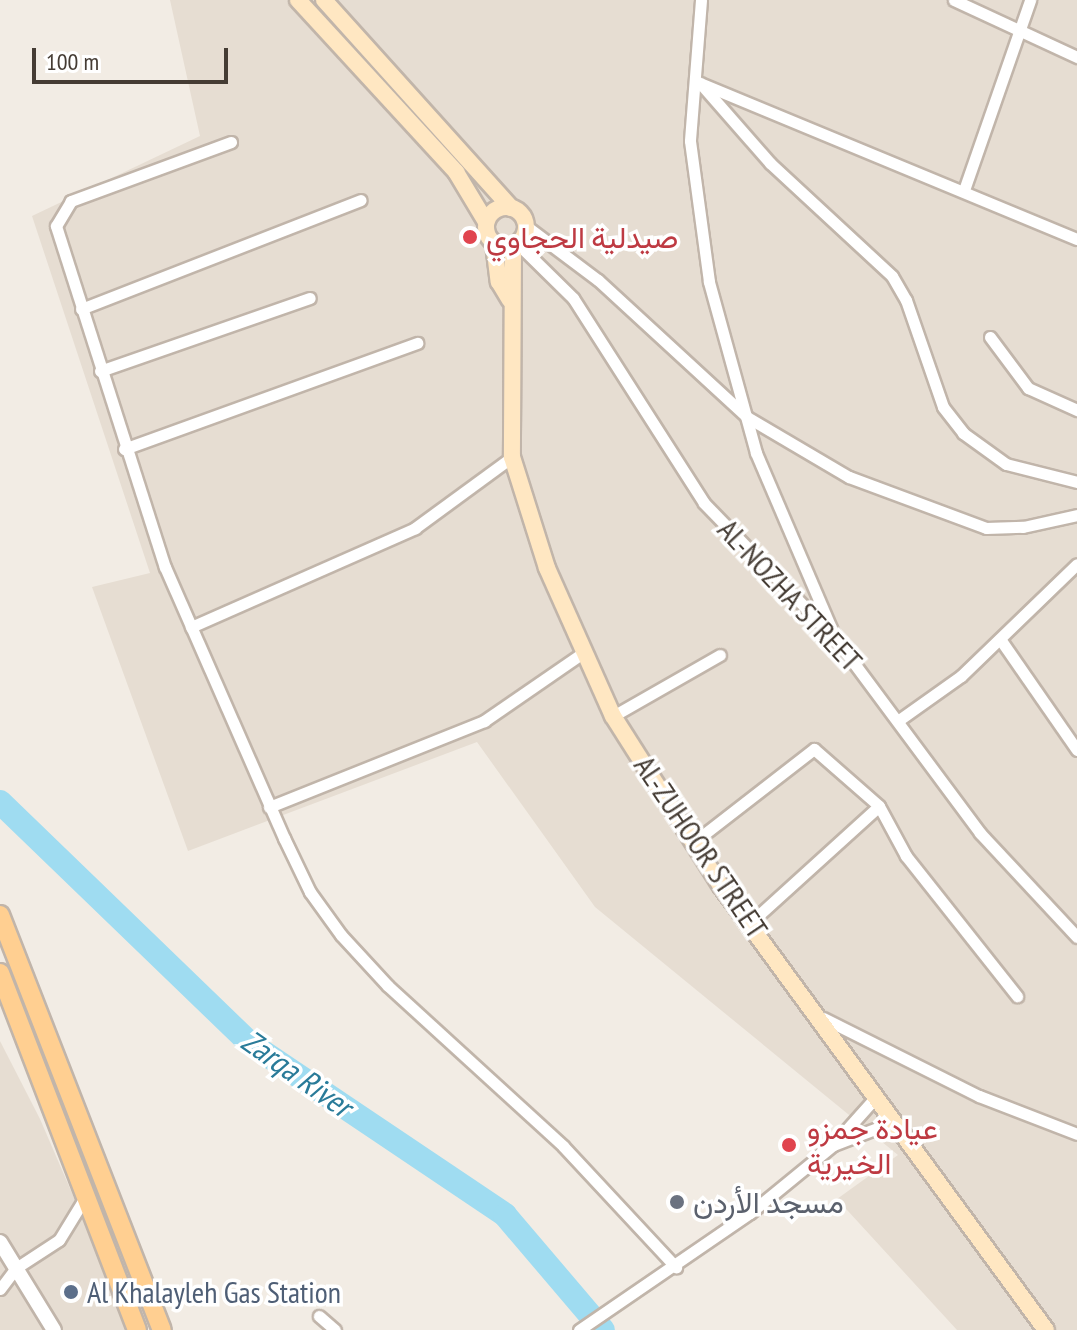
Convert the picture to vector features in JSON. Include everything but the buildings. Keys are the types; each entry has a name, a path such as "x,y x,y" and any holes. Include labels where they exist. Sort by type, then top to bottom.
{"main road":[{"path":"298,0 440,152 486,222 494,244 515,245 526,226 324,0"},
{"path":"486,222 493,211 511,208"},
{"name":"AL-ZUHOOR STREET","path":"494,244 499,282 510,300"},
{"name":"AL-ZUHOOR STREET","path":"515,245 516,279 510,300 512,457 547,568 613,716 750,923 823,1018 875,1098 1046,1330"},
{"path":"0,915 75,1140 86,1196 137,1330"},
{"path":"0,973 162,1330"}],"street":[{"path":"701,0 695,81 696,213 718,319 756,453 836,639"},
{"path":"954,0 1077,57"},
{"path":"964,190 1030,0"},
{"path":"695,81 1077,239"},
{"path":"695,81 770,163 892,276 906,300 943,407 963,433 1006,464 1077,482"},
{"path":"231,142 85,196 64,209 57,237 124,449 191,627 269,807 310,892 341,935 388,986 563,1146 676,1267"},
{"path":"81,309 360,200"},
{"path":"526,226 598,280 747,417 849,477 959,520 1004,529 1077,515"},
{"name":"AL-NOZHA STREET","path":"515,245 573,298 704,503 836,639 980,833 1077,937"},
{"path":"100,371 310,298"},
{"path":"990,337 1028,388 1077,410"},
{"path":"124,449 417,343"},
{"path":"191,627 415,528 512,457"},
{"path":"899,720 1000,639 1077,564"},
{"path":"1000,639 1077,750"},
{"path":"269,807 484,721 584,652"},
{"path":"613,716 720,655"},
{"path":"694,842 810,749 879,806 906,856 1017,996"},
{"path":"750,923 879,806"},
{"path":"823,1018 979,1096 1077,1134"},
{"path":"579,1330 676,1267 833,1145 875,1098"},
{"path":"833,1145 893,1122"},
{"path":"0,1289 16,1268 59,1240 86,1196"},
{"path":"0,1242 54,1330"},
{"path":"319,1316 335,1330"}],"shaded area":[{"path":"170,0 1077,0 1077,1330 957,1330 837,1199 898,1155 595,907 477,742 188,851 92,587 150,573 32,216 200,136"},
{"path":"0,1041 40,1119 131,1330 0,1330"}],"waterway":[{"name":"Zarqa River","path":"0,802 251,1044 505,1215 603,1330"}],"place":[{"name":"صيدلية الحجاوي","path":"470,237"},
{"name":"عيادة جمزو الخيرية","path":"789,1145"},
{"name":"مسجد الأردن","path":"677,1202"},
{"name":"Al Khalayleh Gas Station","path":"71,1292"}]}
